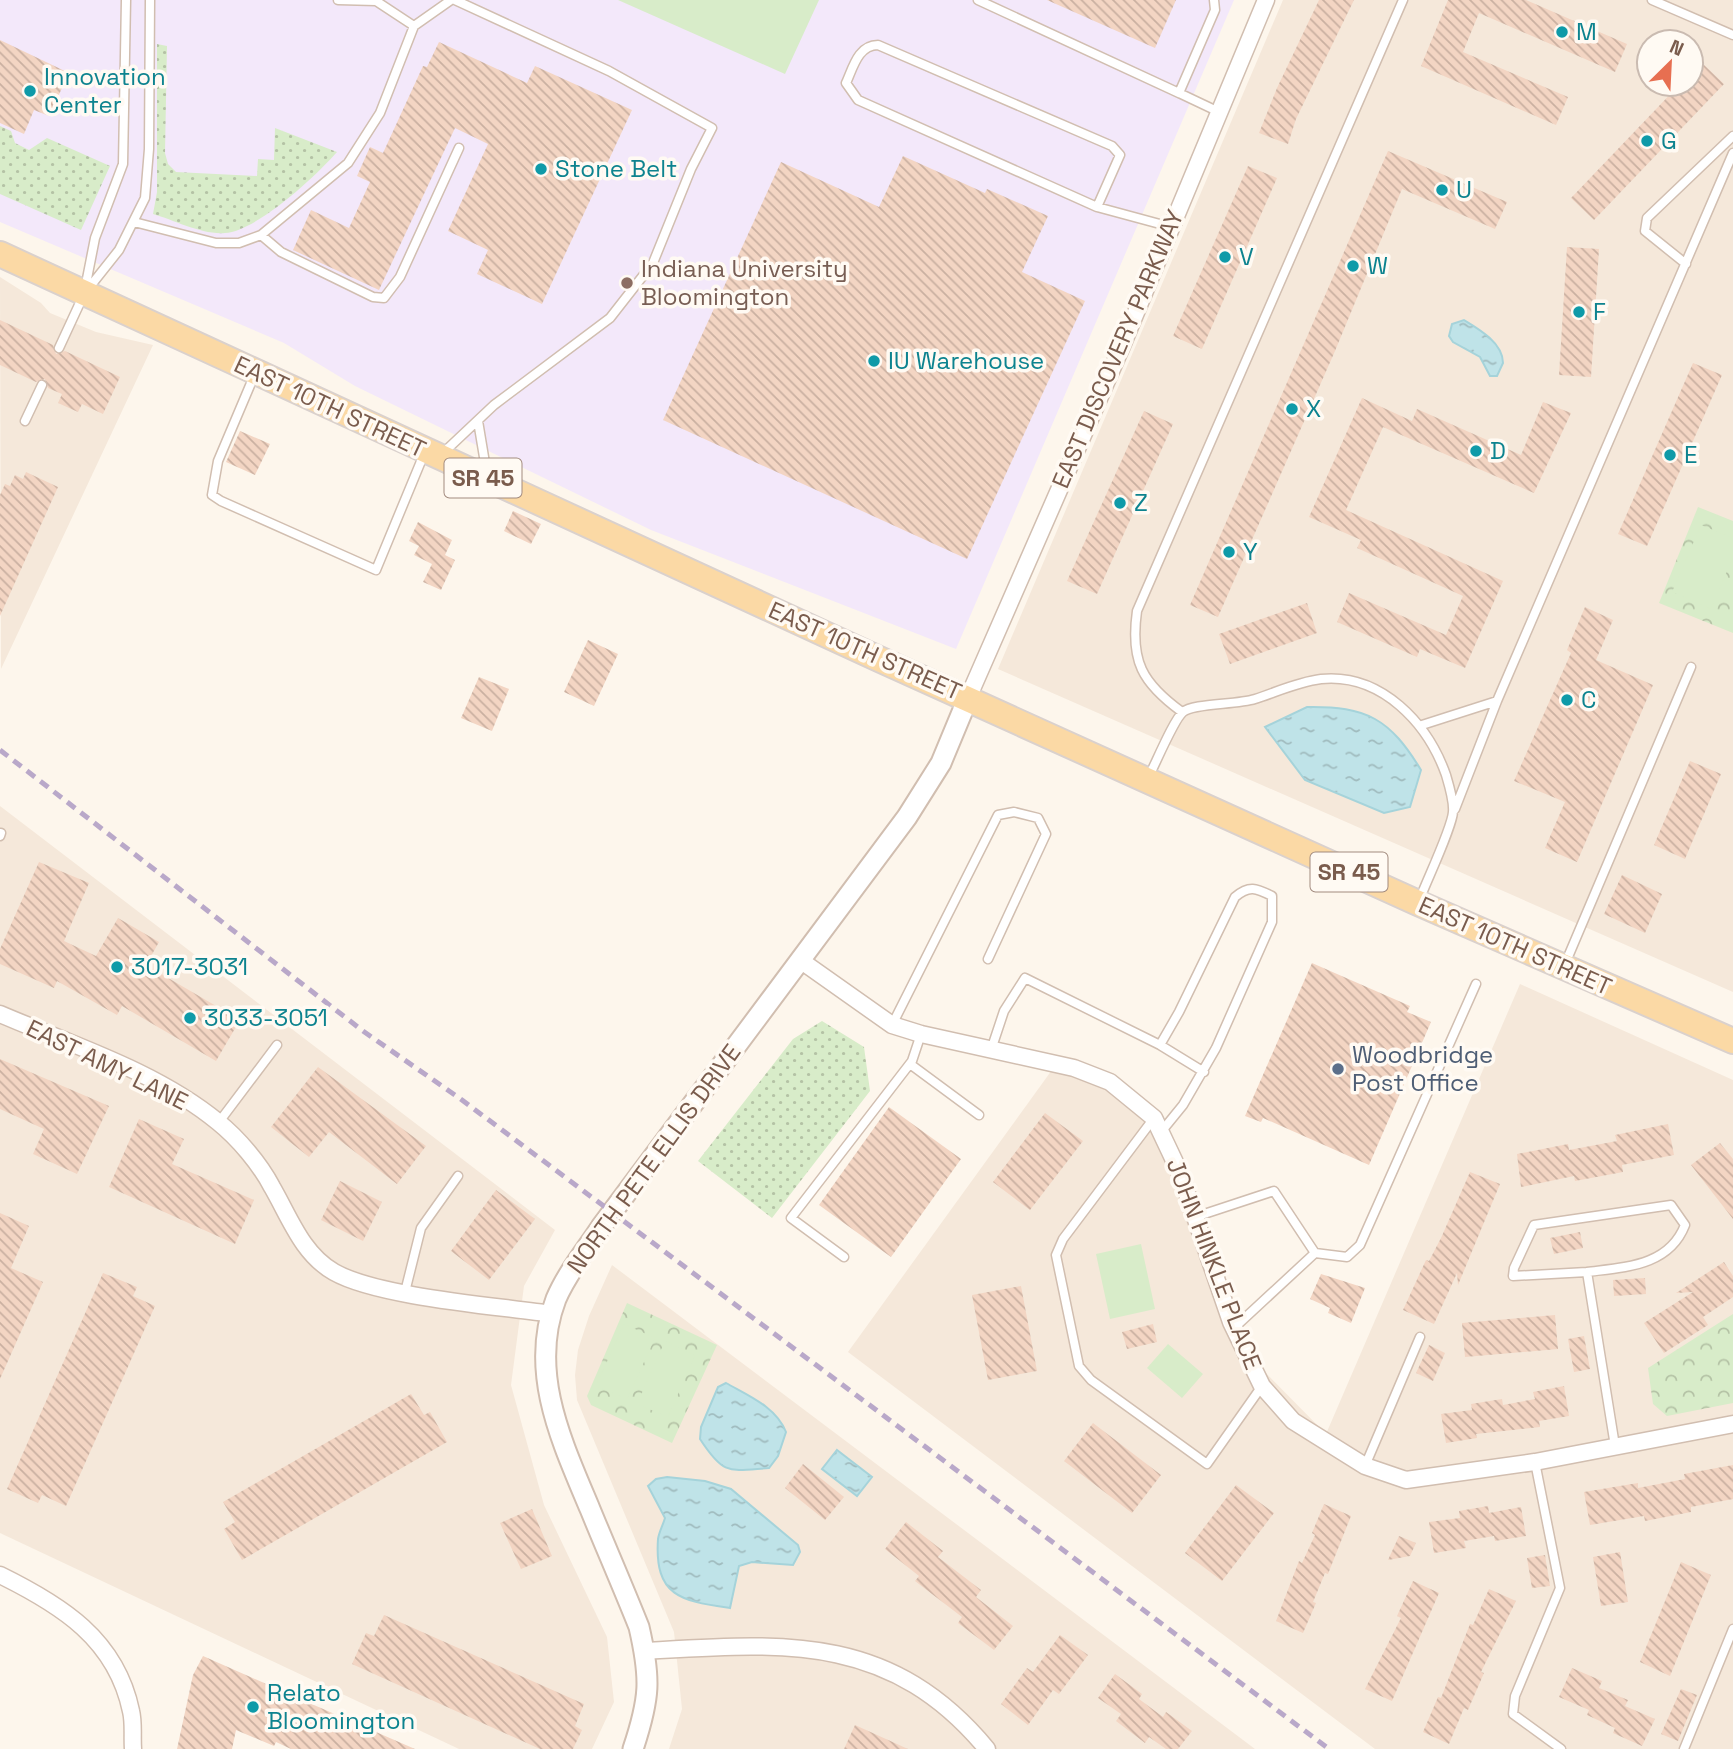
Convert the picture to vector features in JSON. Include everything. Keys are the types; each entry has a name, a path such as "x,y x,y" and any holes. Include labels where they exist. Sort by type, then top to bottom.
{"main road":[{"name":"EAST 10TH STREET","path":"0,254 83,295 1147,780 1733,1041"}],"street":[{"name":"EAST DISCOVERY PARKWAY","path":"968,698 1266,0"},
{"name":"NORTH PETE ELLIS DRIVE","path":"633,1749 648,1694 645,1651 639,1627 556,1430 546,1368 546,1341 552,1314 565,1282 601,1227 928,785 941,763 968,698"},
{"name":"JOHN HINKLE PLACE","path":"800,960 892,1025 1074,1068 1110,1082 1154,1118 1180,1173 1234,1328 1262,1386 1293,1421 1365,1466 1406,1480 1535,1462 1733,1424"},
{"name":"EAST AMY LANE","path":"0,1014 167,1089 219,1122 271,1185 288,1220 308,1248 333,1271 361,1282 405,1292 552,1314"},
{"path":"0,1575 51,1600 88,1630 119,1677 131,1711 133,1749"},
{"path":"645,1651 764,1646 806,1647 839,1654 872,1664 931,1697 988,1749"}],"lane":[{"path":"59,348 83,295 95,238 123,164 127,0"},
{"path":"83,295 119,250 145,198 150,0"},
{"path":"338,0 376,1 414,26"},
{"path":"134,222 216,243 239,243 261,235 348,163 380,113 414,26 453,0 609,71 712,128 691,169 653,263 610,318 432,454 376,569 212,495 218,461 256,373"},
{"path":"978,0 1217,111"},
{"path":"1179,93 1215,10 1214,0"},
{"path":"1182,712 1148,684 1139,664 1133,637 1136,611 1403,0"},
{"path":"1652,0 1733,36"},
{"path":"1097,208 1120,155 1112,146 878,45 870,45 860,53 846,83 858,100 1097,208 1171,227"},
{"path":"1686,264 1645,232 1647,218 1733,136"},
{"path":"261,235 281,252 373,297 384,298 400,277 459,148"},
{"path":"1418,903 1497,701 1733,153"},
{"path":"24,421 42,385"},
{"path":"478,421 485,463 503,487"},
{"path":"1564,967 1691,667"},
{"path":"1147,780 1182,712 1198,705 1234,705 1284,687 1323,679 1356,683 1379,690 1422,726 1436,747 1449,784 1454,812"},
{"path":"1422,726 1497,701"},
{"path":"892,1025 998,814 1014,812 1038,818 1046,834 988,959"},
{"path":"1160,1045 1235,897 1245,888 1255,887 1272,897 1272,922 1204,1072 1161,1133"},
{"path":"991,1050 1004,1011 1025,978 1160,1045 1204,1072"},
{"path":"1195,1217 1274,1191 1315,1253 1347,1257 1360,1245 1476,984"},
{"path":"844,1257 791,1217 910,1064 921,1034"},
{"path":"219,1122 277,1045"},
{"path":"910,1064 978,1115"},
{"path":"1154,1118 1063,1239 1056,1255 1079,1366 1091,1380 1207,1464 1262,1386"},
{"path":"405,1292 421,1228 458,1176"},
{"path":"1671,1205 1685,1225 1678,1242 1644,1265 1587,1272 1513,1276 1514,1268 1534,1225 1671,1205"},
{"path":"1234,1328 1315,1253"},
{"path":"1587,1272 1615,1446"},
{"path":"1365,1466 1420,1338"},
{"path":"1535,1462 1560,1588 1515,1696 1513,1714 1561,1749"},
{"path":"1684,1749 1733,1629"}],"shaded area":[{"name":"Indiana University Bloomington","path":"0,0 1234,0 956,649 651,530 355,386 284,343 0,222"},
{"path":"1283,0 1733,0 1733,992 998,669"},
{"path":"0,277 41,303 50,313 96,332 153,345 1,669"},
{"path":"0,806 555,1230 524,1286 511,1385 544,1505 607,1637 614,1702 592,1749 459,1749 0,1533"},
{"path":"1520,984 1733,1080 1733,1749 1375,1749 848,1352 1057,1063 1116,1091 1171,1147 1216,1253 1255,1362 1326,1434"},
{"path":"612,1265 1255,1749 669,1749 682,1709 674,1632 577,1400 575,1375 578,1350 589,1316"}],"green space":[{"path":"618,0 819,0 785,74"},
{"path":"157,44 167,46 165,153 168,164 176,172 257,176 258,159 274,160 275,128 337,152 285,201 238,230 225,233 207,232 153,214 157,192"},
{"path":"0,126 11,131 15,143 29,150 47,138 110,166 81,230 0,194"},
{"path":"1698,507 1733,521 1733,633 1659,603"},
{"path":"1701,525 1733,538 1733,557 1711,609 1672,592"},
{"path":"822,1021 864,1047 870,1091 772,1218 698,1161 793,1039"},
{"path":"1141,1244 1155,1309 1110,1319 1096,1254"},
{"path":"627,1303 717,1345 672,1443 591,1405 587,1396"},
{"path":"1733,1314 1733,1403 1667,1416 1653,1404 1648,1368"},
{"path":"624,1324 655,1338 627,1399 596,1386"},
{"path":"665,1341 695,1355 668,1417 637,1404"},
{"path":"1168,1344 1203,1374 1182,1398 1147,1368"}],"water":[{"path":"1464,320 1489,337 1499,349 1503,363 1497,376 1490,376 1480,357 1453,342 1449,336 1452,324"},
{"path":"1307,707 1346,709 1361,713 1375,719 1399,738 1421,770 1410,807 1384,813 1305,780 1265,727"},
{"path":"726,1383 769,1409 786,1432 778,1456 769,1468 729,1469 715,1460 700,1439 701,1427 718,1387"},
{"path":"837,1450 872,1477 857,1496 822,1469"},
{"path":"667,1477 705,1481 731,1489 798,1545 800,1552 793,1565 752,1562 739,1566 730,1608 698,1603 675,1593 661,1574 658,1539 665,1518 648,1486 656,1479"}],"building":[{"path":"1047,0 1176,0 1155,48"},
{"path":"1319,0 1354,0 1296,119 1288,144 1259,133"},
{"path":"1448,0 1526,0 1627,44 1615,72 1479,13 1463,52 1568,97 1556,125 1421,66"},
{"name":"Innovation Center","path":"0,40 69,73 49,116 34,110 24,134 0,123"},
{"name":"Stone Belt","path":"439,42 527,83 535,66 632,110 542,304 477,274 488,250 448,231 488,144 455,128 379,290 293,250 311,210 349,228 370,182 357,176 370,147 383,153 423,66 427,67"},
{"name":"G","path":"1705,66 1724,84 1594,220 1571,198 1667,98 1705,98"},
{"path":"1388,151 1507,202 1495,229 1402,189 1335,351 1218,617 1190,605"},
{"name":"IU Warehouse","path":"903,156 985,193 987,189 1048,216 1022,272 1085,301 967,559 663,420 781,162 879,207"},
{"name":"V","path":"1248,166 1277,178 1202,349 1173,336"},
{"name":"F","path":"1567,247 1599,249 1591,377 1559,375"},
{"path":"0,320 53,345 56,354 65,351 120,377 103,414 82,404 78,412 58,403 62,394 48,388 45,379 36,382 0,365"},
{"name":"E","path":"1693,363 1722,375 1647,546 1618,534"},
{"path":"1362,398 1412,421 1417,409 1521,455 1543,402 1571,413 1534,493 1383,427 1346,510 1503,581 1465,668 1420,649 1417,657 1337,622 1349,593 1446,635 1463,596 1357,548 1361,540 1309,517"},
{"name":"Z","path":"1144,411 1173,424 1097,594 1067,581"},
{"path":"240,431 270,444 255,475 226,462"},
{"path":"26,472 58,487 0,616 0,495 5,484 10,486 15,475 23,479"},
{"path":"513,511 541,524 531,544 504,531"},
{"path":"418,522 452,540 445,555 455,560 441,590 423,582 432,564 414,555 419,546 409,541"},
{"path":"1307,603 1317,633 1230,664 1219,634"},
{"path":"1585,607 1613,620 1596,660 1653,685 1577,862 1545,848 1565,802 1514,781 1571,653 1567,650"},
{"path":"588,640 618,654 594,706 564,692"},
{"path":"479,677 509,689 492,731 461,718"},
{"path":"1690,761 1721,774 1685,859 1654,845"},
{"path":"39,862 89,883 64,941 96,956 118,918 159,942 146,965 240,1020 216,1061 122,1006 117,1015 57,981 54,988 0,964 0,949"},
{"path":"1622,875 1662,894 1645,933 1604,914"},
{"name":"Woodbridge Post Office","path":"1312,963 1410,1006 1407,1012 1431,1022 1369,1165 1263,1118 1261,1122 1245,1116"},
{"path":"0,1059 109,1106 77,1174 33,1154 44,1129 0,1109"},
{"path":"318,1067 426,1146 397,1184 329,1132 309,1157 271,1127"},
{"path":"889,1107 961,1159 891,1257 819,1205"},
{"path":"1045,1113 1083,1141 1030,1210 993,1182"},
{"path":"139,1119 184,1139 172,1164 254,1200 235,1244 109,1187"},
{"path":"1668,1124 1674,1155 1622,1165 1623,1172 1575,1181 1574,1176 1521,1187 1517,1154 1568,1144 1569,1150 1617,1141 1615,1135"},
{"path":"1720,1143 1733,1159 1733,1219 1691,1165"},
{"path":"1470,1172 1500,1184 1458,1285 1457,1273 1434,1324 1403,1310 1426,1260 1429,1261 1441,1238"},
{"path":"340,1181 382,1202 363,1241 321,1220"},
{"path":"496,1190 535,1219 489,1280 451,1251"},
{"path":"0,1213 29,1226 11,1268 43,1282 0,1379"},
{"path":"1580,1232 1583,1248 1554,1254 1550,1238"},
{"path":"1724,1262 1733,1276 1733,1297 1703,1317 1708,1325 1664,1353 1644,1323 1693,1292 1676,1293"},
{"path":"103,1273 137,1287 133,1296 155,1306 66,1506 42,1495 38,1503 7,1489"},
{"path":"1321,1274 1365,1288 1351,1323 1328,1313 1330,1308 1310,1299"},
{"path":"1645,1278 1646,1294 1614,1296 1613,1280"},
{"path":"1021,1286 1037,1371 988,1380 972,1295"},
{"path":"1555,1315 1558,1349 1465,1357 1462,1323"},
{"path":"1153,1324 1157,1342 1127,1349 1122,1332"},
{"path":"1584,1336 1590,1369 1574,1372 1568,1339"},
{"path":"1429,1345 1445,1353 1433,1381 1416,1373"},
{"path":"1564,1386 1569,1416 1539,1421 1540,1427 1476,1434 1477,1438 1446,1443 1441,1414 1472,1410 1471,1404 1502,1399 1503,1405 1535,1399 1533,1392"},
{"path":"411,1394 424,1415 430,1412 447,1442 242,1560 224,1529 235,1522 223,1502"},
{"path":"1093,1423 1161,1475 1132,1513 1064,1461"},
{"path":"803,1464 844,1497 825,1520 785,1488"},
{"path":"1733,1465 1733,1499 1691,1507 1691,1512 1645,1521 1644,1516 1590,1525 1584,1492 1638,1483 1638,1488 1685,1479 1684,1474"},
{"path":"1236,1485 1274,1513 1222,1581 1185,1553"},
{"path":"1324,1504 1351,1516 1328,1574 1325,1573 1313,1602 1316,1603 1303,1633 1276,1621 1299,1561 1302,1563 1315,1535 1312,1533"},
{"path":"1488,1506 1489,1513 1521,1507 1526,1536 1495,1541 1494,1536 1464,1541 1466,1548 1434,1553 1429,1522 1460,1518 1459,1511"},
{"path":"532,1509 552,1556 521,1569 500,1523"},
{"path":"906,1522 943,1551 938,1557 981,1590 976,1597 1013,1626 994,1650 958,1623 962,1617 915,1581 919,1576 885,1549"},
{"path":"1399,1536 1416,1543 1410,1556 1388,1560"},
{"path":"1620,1552 1628,1602 1601,1606 1593,1557"},
{"path":"1545,1555 1550,1586 1532,1588 1527,1558"},
{"path":"1681,1562 1711,1575 1670,1676 1640,1662"},
{"path":"1413,1581 1439,1593 1392,1701 1365,1689 1401,1618 1397,1616"},
{"path":"1489,1589 1516,1601 1481,1672 1484,1673 1468,1710 1464,1708 1449,1744 1423,1732 1438,1697 1441,1698 1470,1624 1473,1625"},
{"path":"384,1615 584,1704 575,1726 582,1730 573,1749 540,1749 352,1664 366,1633 374,1636"},
{"path":"1060,1635 1088,1655 1059,1694 1053,1690 1028,1725 1001,1704 1027,1668 1033,1672"},
{"name":"Relato Bloomington","path":"203,1656 415,1749 291,1749 276,1742 274,1746 236,1730 232,1749 177,1749 193,1675"},
{"path":"1572,1668 1602,1681 1599,1688 1628,1700 1625,1706 1655,1719 1642,1746 1613,1733 1615,1728 1587,1715 1589,1710 1559,1697"},
{"path":"1115,1674 1142,1694 1139,1699 1163,1717 1166,1712 1192,1731 1178,1749 1166,1749 1149,1737 1145,1743 1116,1721 1121,1714 1098,1698"},
{"path":"1681,1689 1697,1695 1678,1741 1661,1734"},
{"path":"855,1725 908,1749 844,1749"}],"railway":[{"path":"0,750 363,1031 462,1100 1329,1749"}],"place":[{"name":"M","path":"1562,32"},
{"name":"Innovation Center","path":"30,91"},
{"name":"G","path":"1647,141"},
{"name":"Stone Belt","path":"541,169"},
{"name":"U","path":"1442,190"},
{"name":"V","path":"1225,257"},
{"name":"W","path":"1353,266"},
{"name":"Indiana University Bloomington","path":"627,283"},
{"name":"F","path":"1579,312"},
{"name":"IU Warehouse","path":"874,361"},
{"name":"X","path":"1292,409"},
{"name":"D","path":"1476,451"},
{"name":"E","path":"1670,455"},
{"name":"Z","path":"1120,503"},
{"name":"Y","path":"1229,552"},
{"name":"C","path":"1567,700"},
{"name":"3017-3031","path":"117,967"},
{"name":"3033-3051","path":"190,1018"},
{"name":"Woodbridge Post Office","path":"1338,1069"},
{"name":"Relato Bloomington","path":"253,1707"}]}
